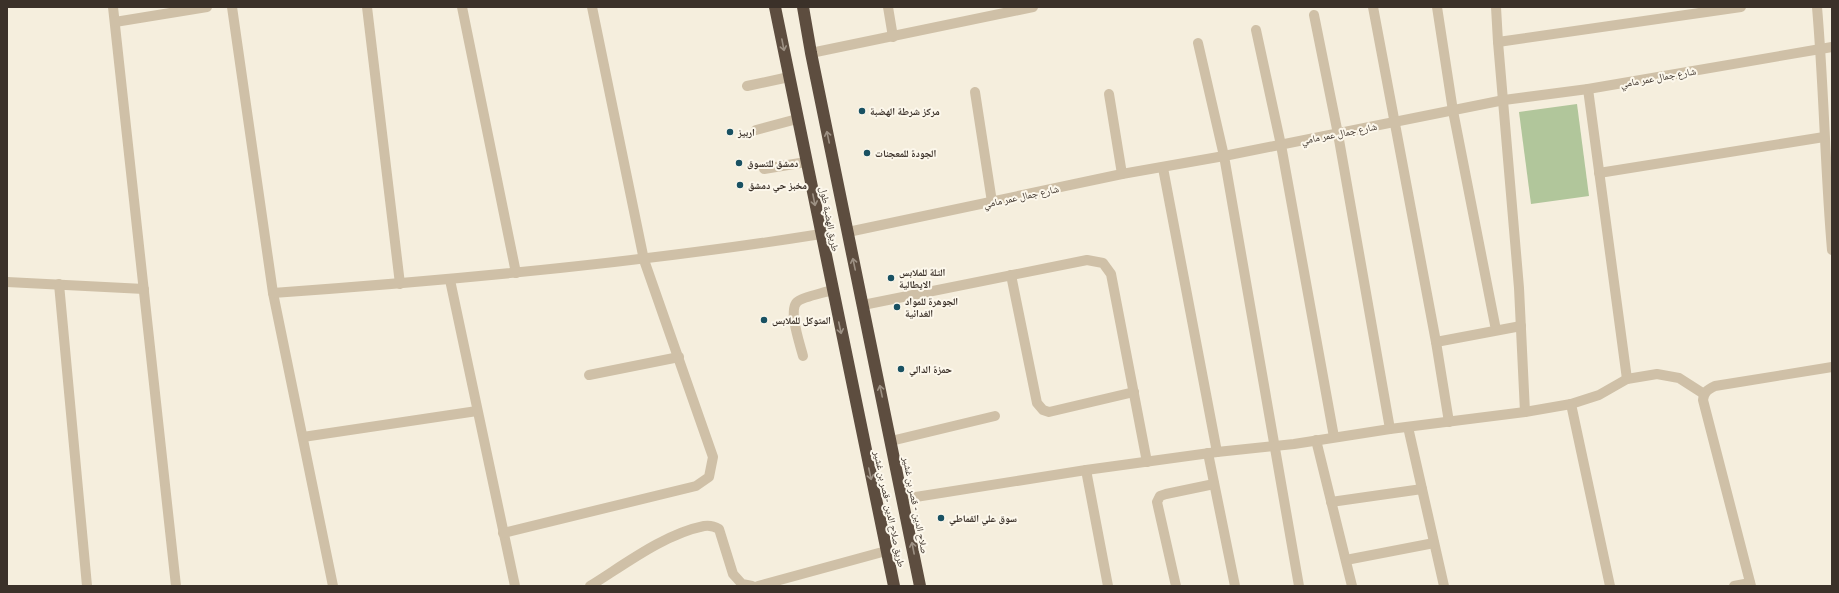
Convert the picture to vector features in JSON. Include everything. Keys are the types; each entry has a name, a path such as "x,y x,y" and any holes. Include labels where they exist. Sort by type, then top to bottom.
{"highway":[{"name":"طريق الهضبة طول","path":"775,7 862,436"},
{"name":"طريق الهضبة طول","path":"803,7 811,53 890,435"},
{"name":"صلاح الدين - قصر بن غشير","path":"890,435 920,586"},
{"name":"طريق صلاح الدين -قصر بن غشير","path":"862,436 894,586"}],"street":[{"path":"113,7 176,586"},
{"path":"115,22 207,7"},
{"path":"232,7 273,293 333,586"},
{"path":"367,7 400,284"},
{"path":"462,7 516,273"},
{"path":"503,533 696,486 709,477 713,457 644,260 592,7"},
{"path":"888,7 893,37"},
{"path":"811,53 1033,7"},
{"path":"1373,7 1436,342 1449,422"},
{"path":"1436,7 1454,111 1496,330"},
{"path":"1496,7 1521,326 1525,412"},
{"path":"1498,42 1741,7"},
{"path":"1817,7 1832,250"},
{"path":"1314,15 1338,134 1390,429"},
{"path":"1256,30 1281,145 1334,438"},
{"path":"1198,43 1224,156 1299,586"},
{"name":"شارع جمال عمر مامي","path":"848,232 1122,174 1163,168 1504,100 1588,89 1832,47"},
{"path":"747,86 789,77"},
{"path":"1588,89 1627,379"},
{"path":"975,92 992,202"},
{"path":"1109,94 1122,174"},
{"path":"756,130 798,119"},
{"path":"1599,173 1824,137"},
{"path":"764,169 806,162"},
{"path":"1163,168 1212,452 1214,484 1235,586"},
{"path":"273,293 450,280 644,260 729,249 820,234"},
{"path":"863,304 1087,260 1103,263 1111,274 1147,462"},
{"path":"1011,275 1037,403 1043,410 1049,412 1134,392"},
{"path":"450,280 515,586"},
{"path":"7,282 144,289"},
{"path":"59,284 87,586"},
{"path":"803,356 794,320 793,308 798,302 832,290"},
{"path":"1436,342 1521,326"},
{"path":"589,375 679,357"},
{"path":"1734,586 1750,585 1703,400 1704,394 1708,389 1714,386 1832,367"},
{"path":"903,499 1212,452 1274,446 1390,429 1525,412 1571,404 1600,395 1627,379 1658,374 1679,378 1704,394"},
{"path":"1571,404 1610,586"},
{"path":"303,437 477,411"},
{"path":"890,435 996,416"},
{"path":"1408,427 1444,586"},
{"path":"1316,440 1352,586"},
{"path":"1086,470 1108,586"},
{"path":"1176,586 1157,502 1160,496 1166,494 1214,484"},
{"path":"1331,502 1422,490"},
{"path":"590,586 668,538 705,525 719,529 733,574 742,584 752,586"},
{"path":"1346,560 1434,543"},
{"path":"758,586 886,551"}],"green space":[{"path":"1577,104 1589,196 1531,204 1519,112"}],"place":[{"name":"مركز شرطة الهضبة","path":"862,111"},
{"name":"اربيز","path":"730,132"},
{"name":"الجودة للمعجنات","path":"867,153"},
{"name":"دمشق للتسوق","path":"739,163"},
{"name":"مخبز حي دمشق","path":"740,185"},
{"name":"التلة للملابس الايطالية","path":"891,278"},
{"name":"الجوهرة للمواد الغدائية","path":"897,307"},
{"name":"المتوكل للملابس","path":"764,320"},
{"name":"حمزة الدالي","path":"901,369"},
{"name":"سوق علي القماطي","path":"941,518"}]}
